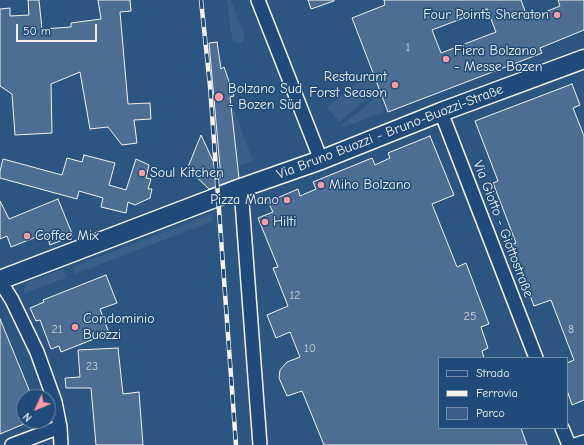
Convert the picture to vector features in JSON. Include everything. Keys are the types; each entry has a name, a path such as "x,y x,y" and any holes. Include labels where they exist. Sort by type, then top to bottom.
{"main road":[{"name":"Via Bruno Buozzi - Bruno-Buozzi-Straße","path":"0,281 241,188 321,160 441,112 584,59"}],"street":[{"path":"258,0 321,160"},
{"name":"Via Giotto - Giottostraße","path":"441,112 536,357"},
{"path":"241,188 260,445"},
{"path":"0,281 12,300 37,352 55,402 60,426 61,445"},
{"path":"12,445 60,426"},
{"path":"562,429 569,445"},
{"path":"575,445 584,442"}],"shaded area":[{"path":"0,0 584,0 584,445 0,445"}],"green space":[{"path":"227,0 231,0 244,35 244,40 241,43 237,43 232,39"},
{"path":"374,77 379,89 339,122 327,107 353,85"},
{"path":"381,93 385,106 383,107 384,112 344,127 342,125"},
{"path":"231,102 253,161 237,167"},
{"path":"211,214 213,221 75,274 72,267"},
{"path":"63,269 66,278 24,293 24,288 29,282"}],"building":[{"path":"28,0 39,0 42,29 71,27 71,23 101,19 98,0 130,0 131,11 120,12 128,104 150,103 151,119 134,120 137,143 122,145 108,127 90,129 80,72 51,84 52,133 15,135 12,94 0,86 0,9 10,8 10,16 29,15"},
{"path":"308,0 334,0 334,1 311,9"},
{"name":"Fiera Bolzano - Messe Bozen","path":"384,0 521,0 528,19 560,6 558,0 584,0 584,30 540,48 542,53 388,112 352,18 385,5","holes":["487,9 496,32 441,53 432,30"]},
{"path":"217,42 221,69 224,67 234,96 230,97 239,178 209,189 189,170 188,167 201,135 221,178 209,43"},
{"path":"572,84 580,105 573,108 584,136 584,400 572,405 568,393 568,363 574,360 551,300 534,306 511,245 516,243 493,183 498,181 475,121"},
{"path":"430,136 454,195 432,204 457,267 466,263 489,324 481,327 488,348 482,351 484,357 438,357 438,429 521,429 527,445 324,445 302,391 287,396 279,378 280,370 287,362 300,357 290,332 276,338 267,315 288,306 273,268 278,267 258,218 273,212 268,202 298,189 300,196 316,189 313,182 372,158 375,165 390,158 388,153"},
{"path":"84,155 115,163 109,185 126,190 136,159 149,165 146,178 151,179 148,189 152,189 150,198 135,205 128,202 126,213 101,207 103,198 79,191 77,199 0,178 3,159 62,175 67,158 82,162"},
{"path":"58,199 73,236 50,245 46,233 11,247 7,236 0,239 0,201 9,219"},
{"name":"Condominio Buozzi","path":"106,275 117,303 100,309 109,333 61,352 59,346 51,349 40,320 36,321 30,308 44,302 43,300"},
{"path":"0,319 29,389 16,389 16,427 0,434"},
{"path":"118,348 123,394 139,392 143,445 96,445 91,388 66,388 65,378 80,377 78,350"}],"railway":[{"path":"201,0 210,86 236,445"}],"place":[{"name":"Four Points Sheraton","path":"557,15"},
{"name":"Fiera Bolzano - Messe Bozen","path":"446,59"},
{"name":"Restaurant Forst Season","path":"395,85"},
{"name":"Bolzano Sud - Bozen Süd","path":"219,97"},
{"name":"Soul Kitchen","path":"142,173"},
{"name":"Miho Bolzano","path":"321,185"},
{"name":"Pizza Mano","path":"287,200"},
{"name":"Hilti","path":"265,222"},
{"name":"Coffee Mix","path":"27,236"},
{"name":"Condominio Buozzi","path":"75,327"}]}
